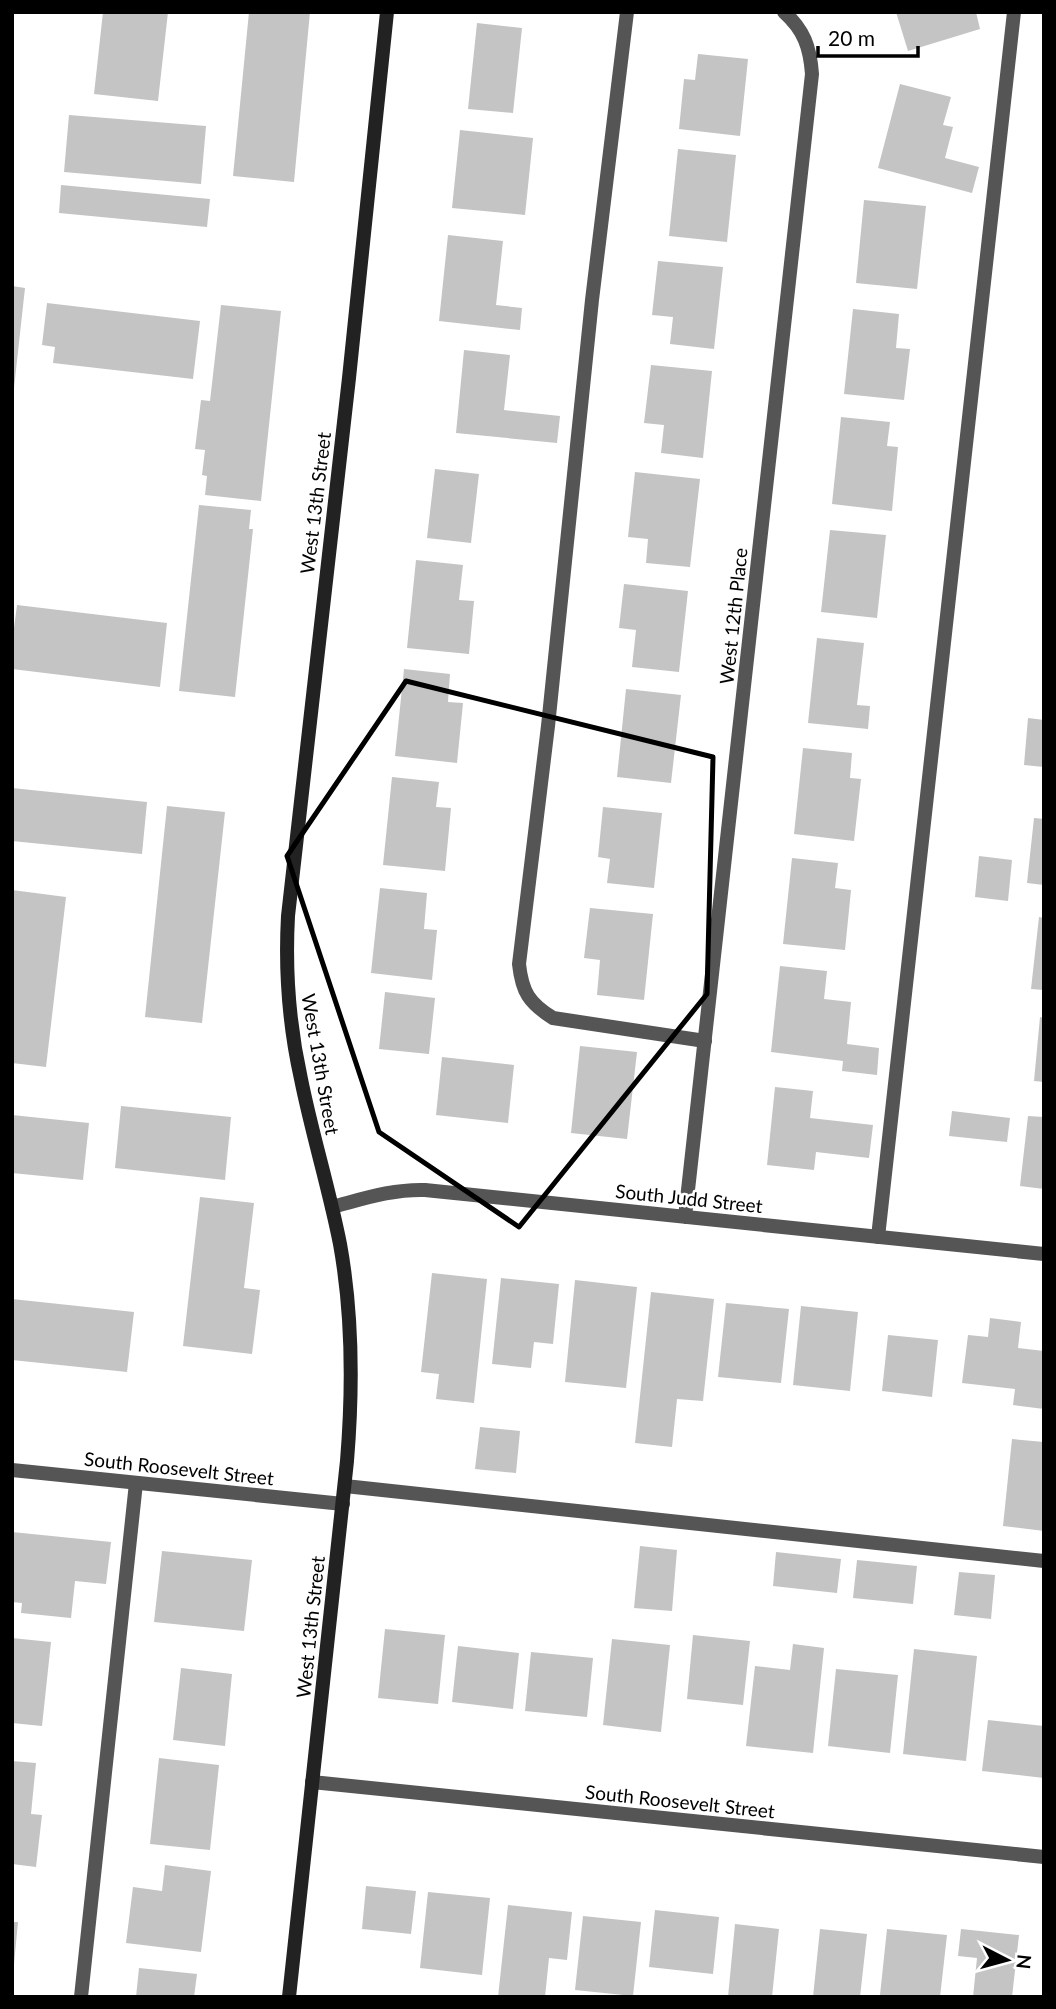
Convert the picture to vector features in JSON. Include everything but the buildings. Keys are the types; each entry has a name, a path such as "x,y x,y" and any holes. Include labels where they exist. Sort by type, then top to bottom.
{"street":[{"name":"West 13th Street","path":"289,1997 345,1486 351,1399 344,1270 332,1207 301,1080 289,1003 286,945 359,291 387,12"},
{"path":"627,12 592,300 548,726 519,964 522,985 535,1007 553,1018 705,1041"},
{"name":"West 12th Place","path":"685,1217 812,74 811,57 805,39 796,23 783,12"},
{"path":"878,1237 1014,12"},
{"name":"South Judd Street","path":"332,1207 388,1192 425,1190 1044,1254"},
{"name":"South Roosevelt Street","path":"12,1470 343,1504"},
{"path":"81,1997 136,1483"},
{"path":"345,1486 1044,1561"},
{"name":"South Roosevelt Street","path":"312,1782 1044,1857"}],"highlighted area":[{"path":"406,681 713,757 707,994 519,1227 379,1132 287,856"}]}
